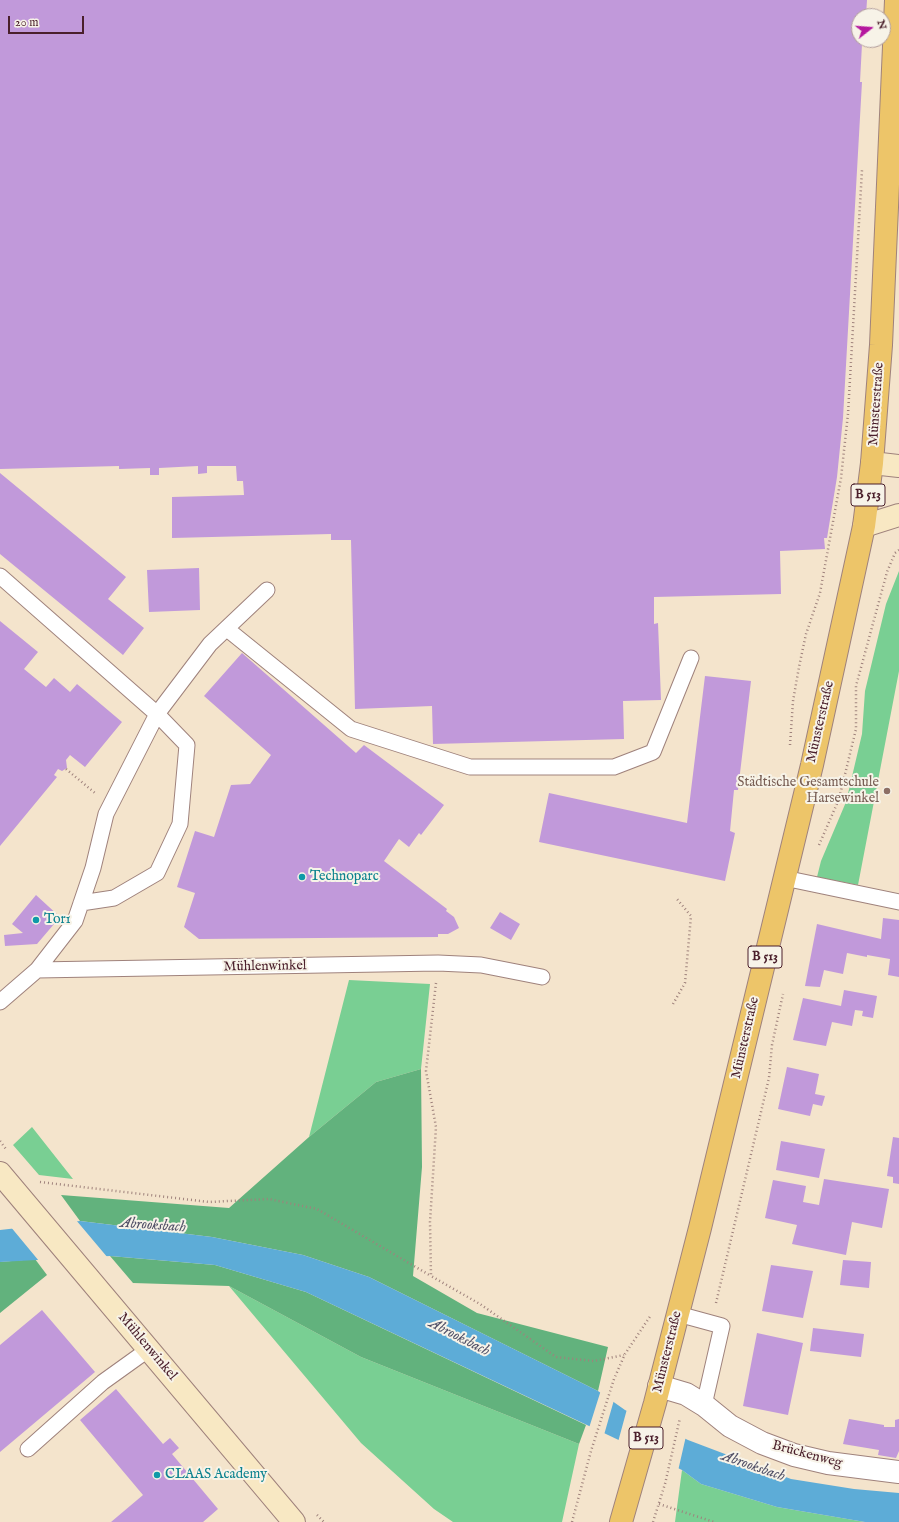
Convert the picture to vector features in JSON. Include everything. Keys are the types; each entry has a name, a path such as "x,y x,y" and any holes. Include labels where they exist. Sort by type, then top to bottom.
{"main road":[{"name":"Münsterstraße","path":"621,1522 636,1472 678,1314 812,765 864,526 872,463 881,345 896,0"}],"street":[{"path":"872,463 899,466"},
{"path":"864,526 899,515"},
{"name":"Mühlenwinkel","path":"0,1173 29,1191 85,1272 294,1522"},
{"name":"Brückenweg","path":"657,1395 686,1394 704,1405 730,1426 762,1443 794,1455 828,1463 899,1472"}],"lane":[{"path":"0,576 157,714 187,745 180,824 157,873 114,898 81,903"},
{"path":"0,1002 37,970 75,921 93,868 106,814 157,714 210,644 267,590"},
{"path":"227,629 351,729 470,766 614,767 653,752 691,658"},
{"path":"784,878 899,902"},
{"name":"Mühlenwinkel","path":"37,970 438,963 481,965 542,977"},
{"path":"678,1314 722,1326 704,1405"},
{"path":"28,1450 103,1382 149,1349"}],"path":[{"path":"790,752 793,701 799,667 806,634 820,593 841,478 848,414 863,163"},
{"path":"819,847 839,799 856,729 856,686 887,572 895,553 899,550"},
{"path":"66,769 110,806"},
{"path":"672,1004 685,983 691,916 677,899"},
{"path":"431,1276 430,1222 436,1127 426,1071 434,1014 438,963"},
{"path":"704,1321 717,1302 769,1078 772,1045 784,991"},
{"path":"29,1191 209,1202 269,1199 318,1208 480,1304 556,1357 594,1360 625,1354"},
{"path":"572,1522 591,1452 614,1380 625,1354 652,1314"},
{"path":"653,1522 665,1484 681,1415"},
{"path":"658,1504 714,1522"}],"green space":[{"path":"899,571 899,671 858,885 817,877 821,861 846,802 862,734 865,691 886,604"},
{"path":"349,980 430,984 421,1069 376,1082 309,1137"},
{"path":"421,1069 422,1167 413,1276 477,1313 608,1347 598,1391 369,1277 303,1255 212,1237 80,1221 61,1195 229,1208 309,1137 376,1082"},
{"path":"32,1127 73,1179 39,1175 13,1145"},
{"path":"110,1256 215,1265 306,1292 586,1425 579,1444 361,1357 229,1286 133,1283"},
{"path":"35,1259 47,1275 0,1313 0,1262"},
{"path":"229,1286 361,1357 579,1444 562,1522 453,1522 434,1509 361,1443"},
{"path":"682,1470 701,1484 777,1507 865,1522 675,1522"}],"water":[{"name":"Abrooksbach","path":"80,1221 212,1237 303,1255 369,1277 598,1391 625,1410 688,1440 791,1479 854,1489 899,1493 899,1522 865,1522 777,1507 701,1484 682,1470 306,1292 215,1265 110,1256 0,1262 0,1230"}],"pier":[{"path":"76,1220 108,1258 39,1261 10,1226"},
{"path":"601,1390 614,1400 604,1435 589,1428"},
{"path":"627,1409 686,1436 678,1471 618,1442"}],"building":[{"path":"0,0 867,0 866,8 851,8 851,48 862,48 860,82 862,82 843,418 837,477 827,538 824,538 825,549 780,551 781,594 654,597 654,624 658,623 661,700 623,701 624,739 433,744 432,706 355,709 351,540 331,540 331,534 172,538 172,497 244,495 243,481 237,481 236,466 207,466 207,473 198,474 198,466 159,468 159,475 150,475 150,468 119,469 119,466 0,469"},
{"path":"0,473 126,577 108,599 144,628 123,655 0,554"},
{"path":"199,568 200,610 149,612 147,570"},
{"path":"0,621 38,652 24,669 46,687 54,678 70,692 77,684 122,722 85,767 70,755 66,760 67,768 62,771 58,769 54,775 57,777 0,846"},
{"path":"242,653 356,753 364,745 444,805 421,835 419,833 409,847 399,839 384,861 447,909 446,911 454,917 459,928 448,934 438,934 438,937 199,939 184,927 195,893 177,887 195,831 214,837 231,785 250,784 271,755 204,696"},
{"path":"705,676 751,681 738,790 734,790 730,831 735,833 725,881 539,842 549,793 687,823"},
{"name":"Tor1","path":"36,895 60,917 37,944 5,946 4,935 23,933 12,924"},
{"path":"500,912 520,924 511,940 490,928"},
{"path":"883,918 899,920 899,977 888,975 890,959 847,953 843,974 824,970 820,987 805,986 817,924 881,939"},
{"path":"844,990 877,996 873,1018 862,1016 863,1011 855,1010 852,1026 832,1022 826,1046 793,1040 803,998 841,1006"},
{"path":"787,1067 819,1074 815,1094 825,1096 822,1106 813,1104 810,1116 778,1109"},
{"path":"893,1137 899,1138 899,1184 893,1183 893,1177 887,1176"},
{"path":"781,1141 825,1149 819,1178 776,1170"},
{"path":"824,1179 889,1189 882,1228 852,1222 846,1255 792,1244 797,1225 765,1218 773,1180 806,1186 803,1202 819,1205"},
{"path":"843,1260 871,1262 869,1288 840,1285"},
{"path":"771,1265 813,1271 803,1318 762,1311"},
{"path":"42,1310 95,1372 0,1452 0,1345"},
{"path":"813,1328 864,1334 861,1357 810,1351"},
{"path":"757,1333 803,1343 788,1415 743,1406"},
{"name":"CLAAS Academy","path":"116,1389 163,1444 170,1438 179,1448 172,1454 218,1509 203,1522 111,1522 143,1495 80,1420"},
{"path":"849,1419 884,1425 884,1427 895,1427 895,1420 899,1419 899,1451 896,1458 878,1455 879,1450 843,1444"}],"place":[{"name":"Städtische Gesamtschule Harsewinkel","path":"887,791"},
{"name":"Technoparc","path":"302,877"},
{"name":"Tor1","path":"36,920"},
{"name":"CLAAS Academy","path":"157,1475"}]}
